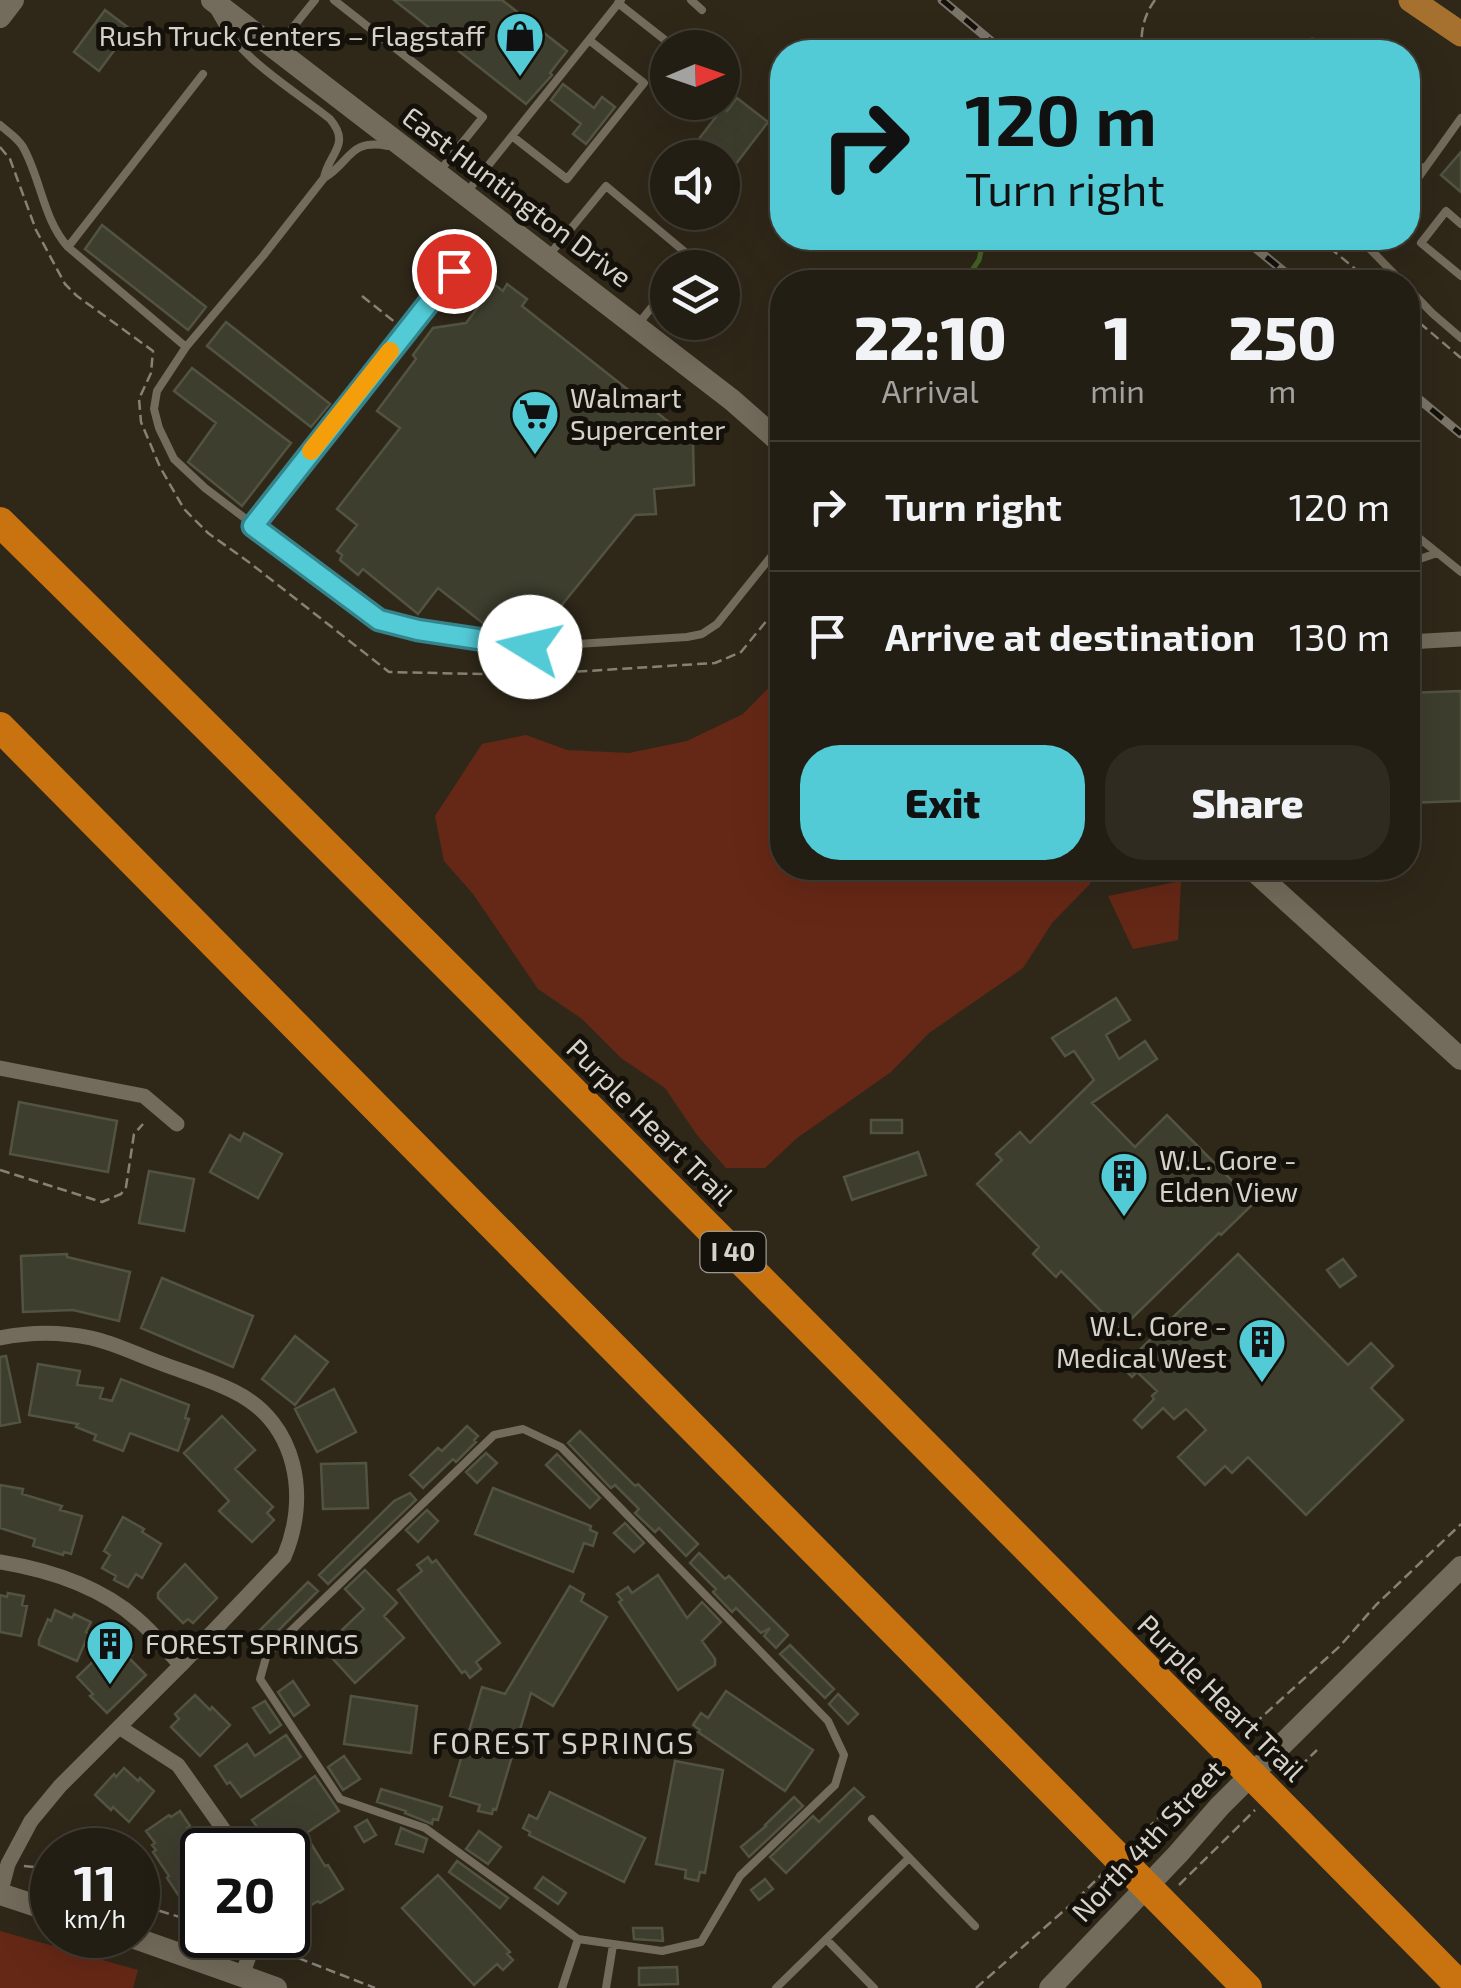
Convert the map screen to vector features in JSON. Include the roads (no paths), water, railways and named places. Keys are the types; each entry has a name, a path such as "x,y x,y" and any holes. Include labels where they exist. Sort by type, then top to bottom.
{"highway":[{"name":"Purple Heart Trail","path":"0,522 360,877 1461,1987"},
{"path":"0,727 1246,1988"}],"main road":[{"path":"1411,0 1461,34"}],"street":[{"path":"0,17 14,0"},
{"name":"East Huntington Drive","path":"210,0 637,326 770,433"},
{"path":"1420,642 1461,640"},
{"path":"1264,880 1461,1059"},
{"path":"0,1068 144,1096 178,1124"},
{"path":"0,1338 57,1334 94,1338 236,1392 266,1414 296,1470 298,1491 294,1535 284,1557 60,1786 31,1821 8,1864 0,1894 30,1904"},
{"path":"0,1562 44,1571 93,1590 138,1619 180,1665"},
{"name":"North 4th Street","path":"1050,1988 1220,1806 1461,1567"},
{"path":"119,1727 178,1766 222,1828"},
{"path":"160,1947 276,1988"},
{"path":"242,1976 248,1958"}],"lane":[{"path":"210,0 222,26 242,51 337,127 340,144 324,178"},
{"path":"276,48 315,0"},
{"path":"691,0 702,10"},
{"path":"336,1 483,117 437,174 390,147 374,143 355,148 324,178 186,347 158,392 154,409 174,459 253,526 379,620 418,630 530,647 702,634 717,624 770,558"},
{"path":"465,195 620,2 654,30"},
{"path":"512,136 567,180 644,83 589,40"},
{"path":"68,247 203,74"},
{"path":"1420,175 1461,118"},
{"path":"0,125 21,144 55,232 186,347"},
{"path":"1420,167 1425,168"},
{"path":"547,258 606,186 683,250"},
{"path":"1461,224 1446,211 1421,243 1461,276"},
{"path":"1371,250 1390,270"},
{"path":"253,526 454,271"},
{"path":"1420,301 1461,338"},
{"path":"637,326 650,310"},
{"path":"1420,539 1461,572"},
{"path":"1420,558 1436,553"},
{"path":"524,1429 561,1447 828,1721 844,1755 835,1784 740,1876 700,1942 662,1951 578,1939 425,1828 340,1799 260,1679 267,1654 494,1435 524,1429"},
{"path":"872,1820 975,1926"},
{"path":"776,1988 909,1858"},
{"path":"562,1988 578,1939"},
{"path":"826,1939 874,1988"},
{"path":"606,1988 613,1945"}],"waterway":[{"path":"972,270 981,250"}],"railway":[{"path":"942,0 990,40"},
{"path":"1258,250 1282,270"},
{"path":"1420,400 1461,434"}],"place":[{"name":"Rush Truck Centers – Flagstaff","path":"520,78"},
{"name":"Walmart Supercenter","path":"535,456"},
{"name":"W.L. Gore - Elden View","path":"1124,1218"},
{"name":"W.L. Gore - Medical West","path":"1262,1384"},
{"name":"FOREST SPRINGS","path":"110,1686"}],"district":[{"name":"FOREST SPRINGS","path":"564,1744"}]}
